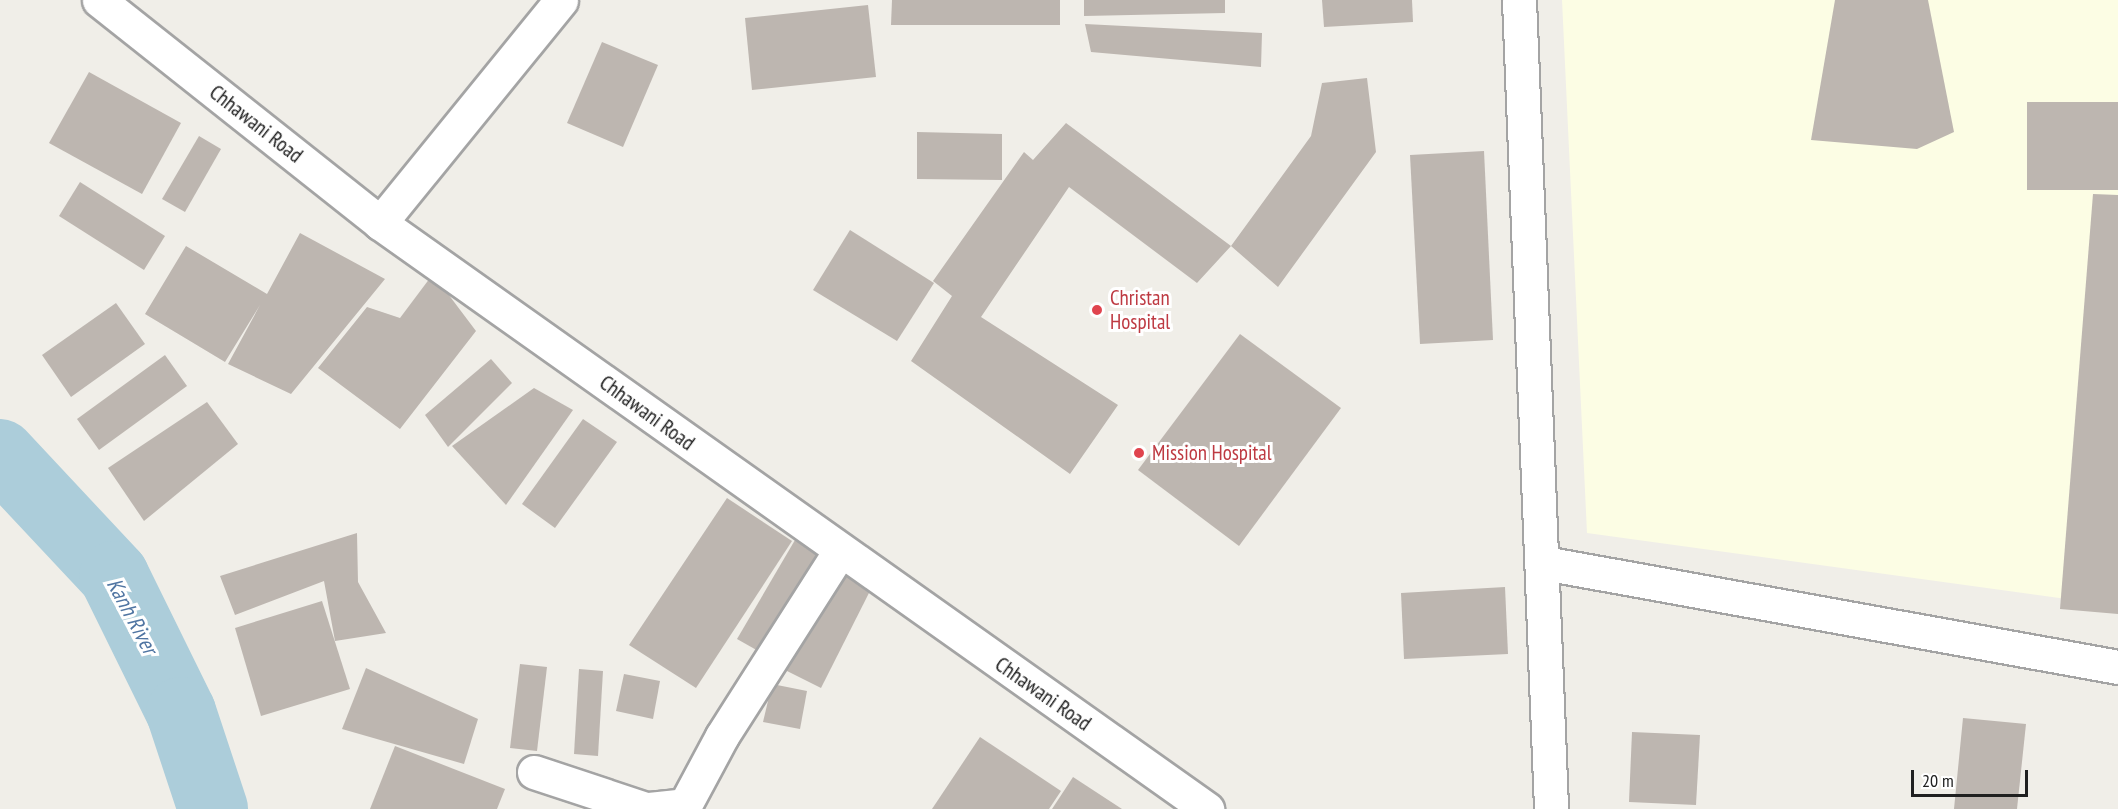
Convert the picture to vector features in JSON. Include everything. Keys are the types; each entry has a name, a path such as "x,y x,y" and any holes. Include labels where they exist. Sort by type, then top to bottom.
{"street":[{"name":"Chhawani Road","path":"99,0 380,223 1207,809"},
{"path":"380,223 561,0"},
{"path":"1520,0 1544,563 1551,809"},
{"path":"534,772 648,809 685,805 722,736 840,551"},
{"path":"1544,563 2118,667"}],"shaded area":[{"path":"1562,0 2118,0 2118,606 1587,533"}],"building":[{"path":"892,0 1060,0 1060,25 891,25"},
{"path":"1084,0 1225,0 1225,13 1084,16"},
{"path":"1322,0 1412,0 1413,22 1324,27"},
{"path":"1835,0 1928,0 1954,132 1917,149 1811,140"},
{"path":"868,5 876,77 752,90 745,18"},
{"path":"1085,24 1262,33 1261,67 1091,52"},
{"path":"602,42 658,65 623,147 567,123"},
{"path":"89,72 181,123 142,194 49,143"},
{"path":"1367,78 1376,152 1278,287 1231,246 1311,136 1322,83"},
{"path":"2027,102 2118,102 2118,190 2027,190"},
{"path":"1066,123 1231,246 1197,283 1069,187 981,317 1118,405 1070,474 911,361 952,296 933,281 1024,152 1033,160"},
{"path":"917,132 1002,134 1002,180 917,179"},
{"path":"199,136 221,149 185,212 162,199"},
{"path":"1484,151 1493,340 1420,344 1410,155"},
{"path":"80,182 165,236 144,270 59,216"},
{"path":"2093,194 2118,195 2118,614 2060,609"},
{"path":"850,230 934,283 897,341 813,290"},
{"path":"300,233 385,279 291,394 228,364 260,305 225,362 145,314 186,246 267,294"},
{"path":"433,274 476,331 400,429 318,368 367,307 400,318"},
{"path":"116,303 145,344 71,397 42,355"},
{"path":"1240,334 1341,408 1239,546 1138,470"},
{"path":"165,355 187,386 99,450 77,419"},
{"path":"491,359 512,383 448,447 425,415"},
{"path":"534,388 573,410 506,505 452,446"},
{"path":"207,402 238,444 144,521 108,468"},
{"path":"583,419 617,442 555,528 522,504"},
{"path":"727,498 792,541 696,688 629,645"},
{"path":"357,533 358,582 386,633 335,641 324,581 235,615 220,576"},
{"path":"795,540 825,557 767,656 737,639"},
{"path":"834,566 873,585 821,688 783,669"},
{"path":"1505,587 1508,654 1404,659 1401,593"},
{"path":"322,601 350,689 261,716 235,628"},
{"path":"520,664 547,667 537,751 510,748"},
{"path":"366,668 478,719 464,764 342,729"},
{"path":"579,669 603,671 598,756 574,754"},
{"path":"624,674 660,681 653,719 616,711"},
{"path":"772,684 807,691 800,729 763,722"},
{"path":"1963,718 2026,724 2017,809 1954,809"},
{"path":"1632,732 1700,735 1696,805 1629,802"},
{"path":"980,737 1061,791 1049,809 932,809"},
{"path":"395,746 505,789 497,809 370,809"},
{"path":"1073,777 1122,809 1052,809"}],"waterway":[{"name":"Kanh River","path":"0,454 114,576 181,712 213,809"}],"place":[{"name":"Christan Hospital","path":"1097,310"},
{"name":"Mission Hospital","path":"1139,453"}]}
